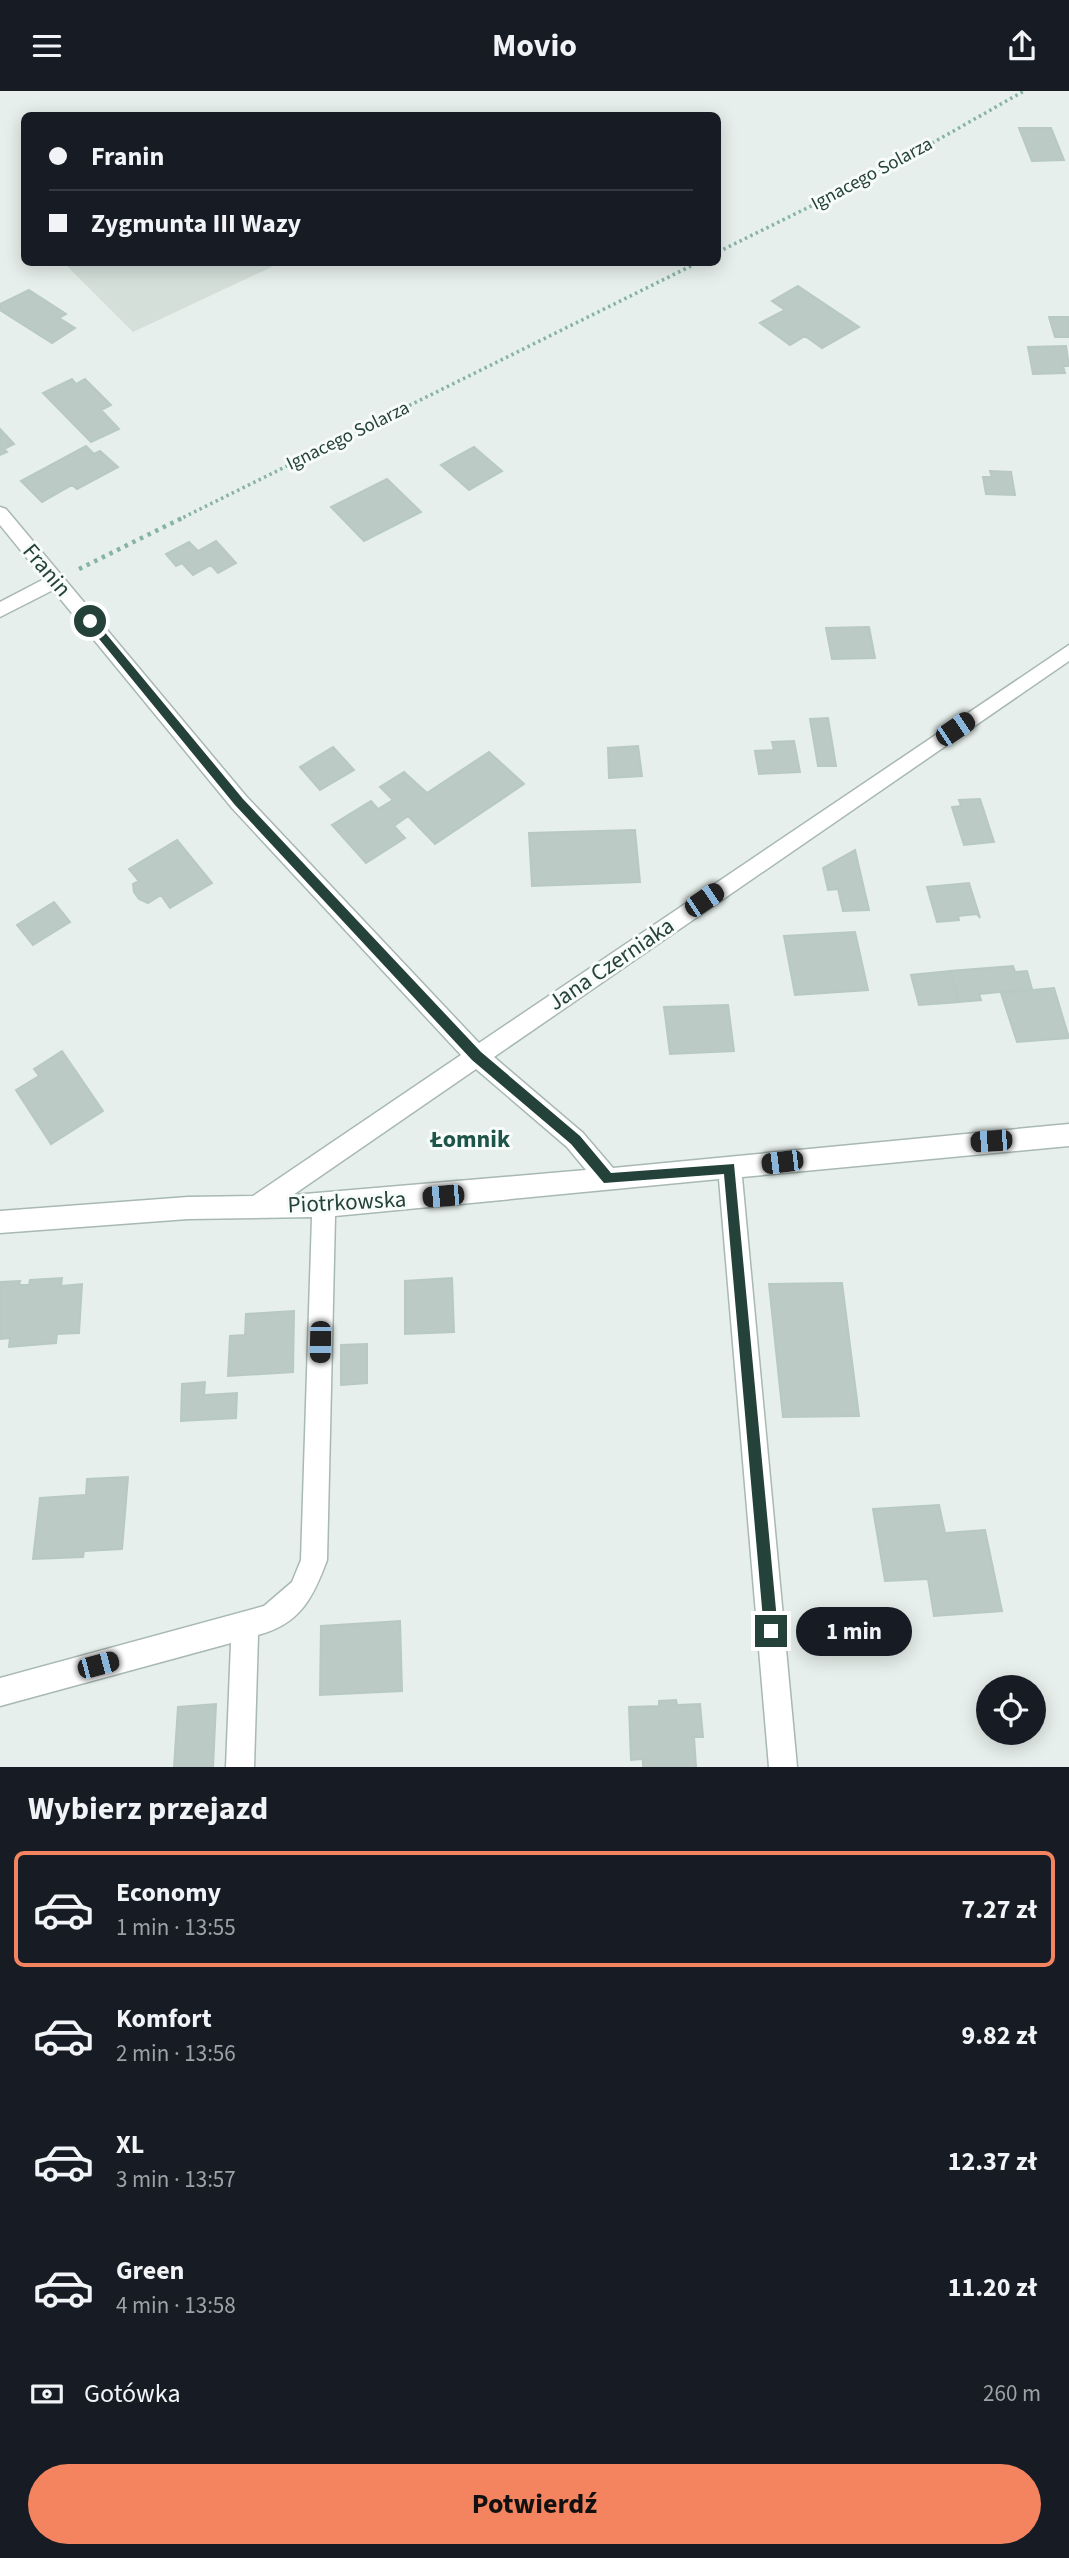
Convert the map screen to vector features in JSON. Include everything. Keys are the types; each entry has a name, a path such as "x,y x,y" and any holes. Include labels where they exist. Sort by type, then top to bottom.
{"street":[{"name":"Franin","path":"0,513 239,802 477,1056 575,1140 608,1179"},
{"path":"0,610 57,580"},
{"name":"Jana Czerniaka","path":"258,1206 1069,652"},
{"name":"Piotrkowska","path":"0,1222 258,1206 324,1206 730,1168 939,1145 1069,1135"},
{"path":"730,1168 783,1767"},
{"path":"0,1692 271,1618 302,1591 314,1560 324,1206"},
{"path":"240,1767 245,1625"}],"path":[{"name":"Ignacego Solarza","path":"721,250 890,166 1024,91"},
{"name":"Ignacego Solarza","path":"57,580 691,266"}],"shaded area":[{"path":"67,266 274,266 133,332"}],"building":[{"path":"1019,128 1051,128 1064,160 1032,161"},
{"path":"798,286 859,327 822,348 805,336 790,345 760,323 785,310 772,301"},
{"path":"29,290 66,314 59,318 75,328 52,343 0,310 0,304"},
{"path":"1049,317 1069,317 1069,337 1055,337"},
{"path":"1066,346 1069,366 1063,366 1065,373 1033,374 1028,347"},
{"path":"72,379 76,384 85,379 111,405 101,410 119,429 91,442 43,393"},
{"path":"0,429 14,444 4,449 7,452 0,455"},
{"path":"86,446 94,454 100,451 118,467 77,489 72,485 42,502 21,481"},
{"path":"474,447 502,471 469,490 441,465"},
{"path":"990,471 1011,472 1015,495 986,494 983,477 992,477"},
{"path":"387,479 421,512 364,541 331,507"},
{"path":"216,541 236,563 218,573 211,565 193,575 182,563 176,566 166,554 189,542 198,551"},
{"path":"869,627 875,658 832,659 826,628"},
{"path":"828,718 836,766 818,766 810,719"},
{"path":"794,741 800,772 759,774 755,751 774,750 772,742"},
{"path":"638,746 642,776 609,778 608,748"},
{"path":"333,747 354,770 320,790 300,767"},
{"path":"489,752 524,784 435,844 408,816 394,826 405,838 366,863 332,825 371,801 378,809 393,800 380,787 404,772 427,793"},
{"path":"980,799 994,842 964,845 952,807 961,806 959,800"},
{"path":"635,830 640,882 532,886 529,833"},
{"path":"177,840 212,883 170,908 161,895 148,903 139,899 133,884 139,881 129,869"},
{"path":"855,850 869,910 843,911 838,889 828,890 823,868"},
{"path":"969,883 980,918 977,914 958,916 959,920 937,922 927,887"},
{"path":"54,902 70,922 33,945 17,925"},
{"path":"855,932 868,990 795,995 784,936"},
{"path":"1013,966 1015,972 1027,971 1032,989 979,994 981,1000 959,1002 950,971"},
{"path":"950,971 959,1002 919,1005 911,975"},
{"path":"1054,988 1069,1038 1017,1042 1001,993"},
{"path":"728,1005 734,1051 670,1054 664,1007"},
{"path":"62,1051 103,1111 51,1144 16,1090 39,1076 34,1069"},
{"path":"62,1278 61,1286 82,1284 79,1333 57,1334 56,1343 9,1347 10,1338 0,1339 0,1282 20,1281 19,1285 29,1285 30,1280"},
{"path":"452,1278 454,1332 405,1334 405,1281"},
{"path":"842,1283 859,1416 783,1417 769,1284"},
{"path":"294,1311 293,1372 228,1376 230,1336 245,1335 246,1314"},
{"path":"367,1344 367,1383 341,1385 341,1345"},
{"path":"205,1382 204,1395 237,1393 236,1418 181,1421 182,1384"},
{"path":"128,1477 122,1549 84,1551 83,1557 33,1559 40,1498 86,1495 87,1479"},
{"path":"939,1505 945,1533 985,1530 1002,1611 934,1616 928,1579 885,1581 873,1509"},
{"path":"400,1621 402,1691 320,1695 321,1626"},
{"path":"676,1700 677,1705 700,1704 703,1737 694,1737 696,1767 643,1767 643,1759 631,1760 629,1707 659,1706 659,1701"},
{"path":"216,1704 213,1767 174,1767 178,1707"}],"district":[{"name":"Łomnik","path":"470,1139"}],"route":[{"path":"90,621 239,802 477,1056 575,1140 608,1179 730,1168 771,1631"}]}
